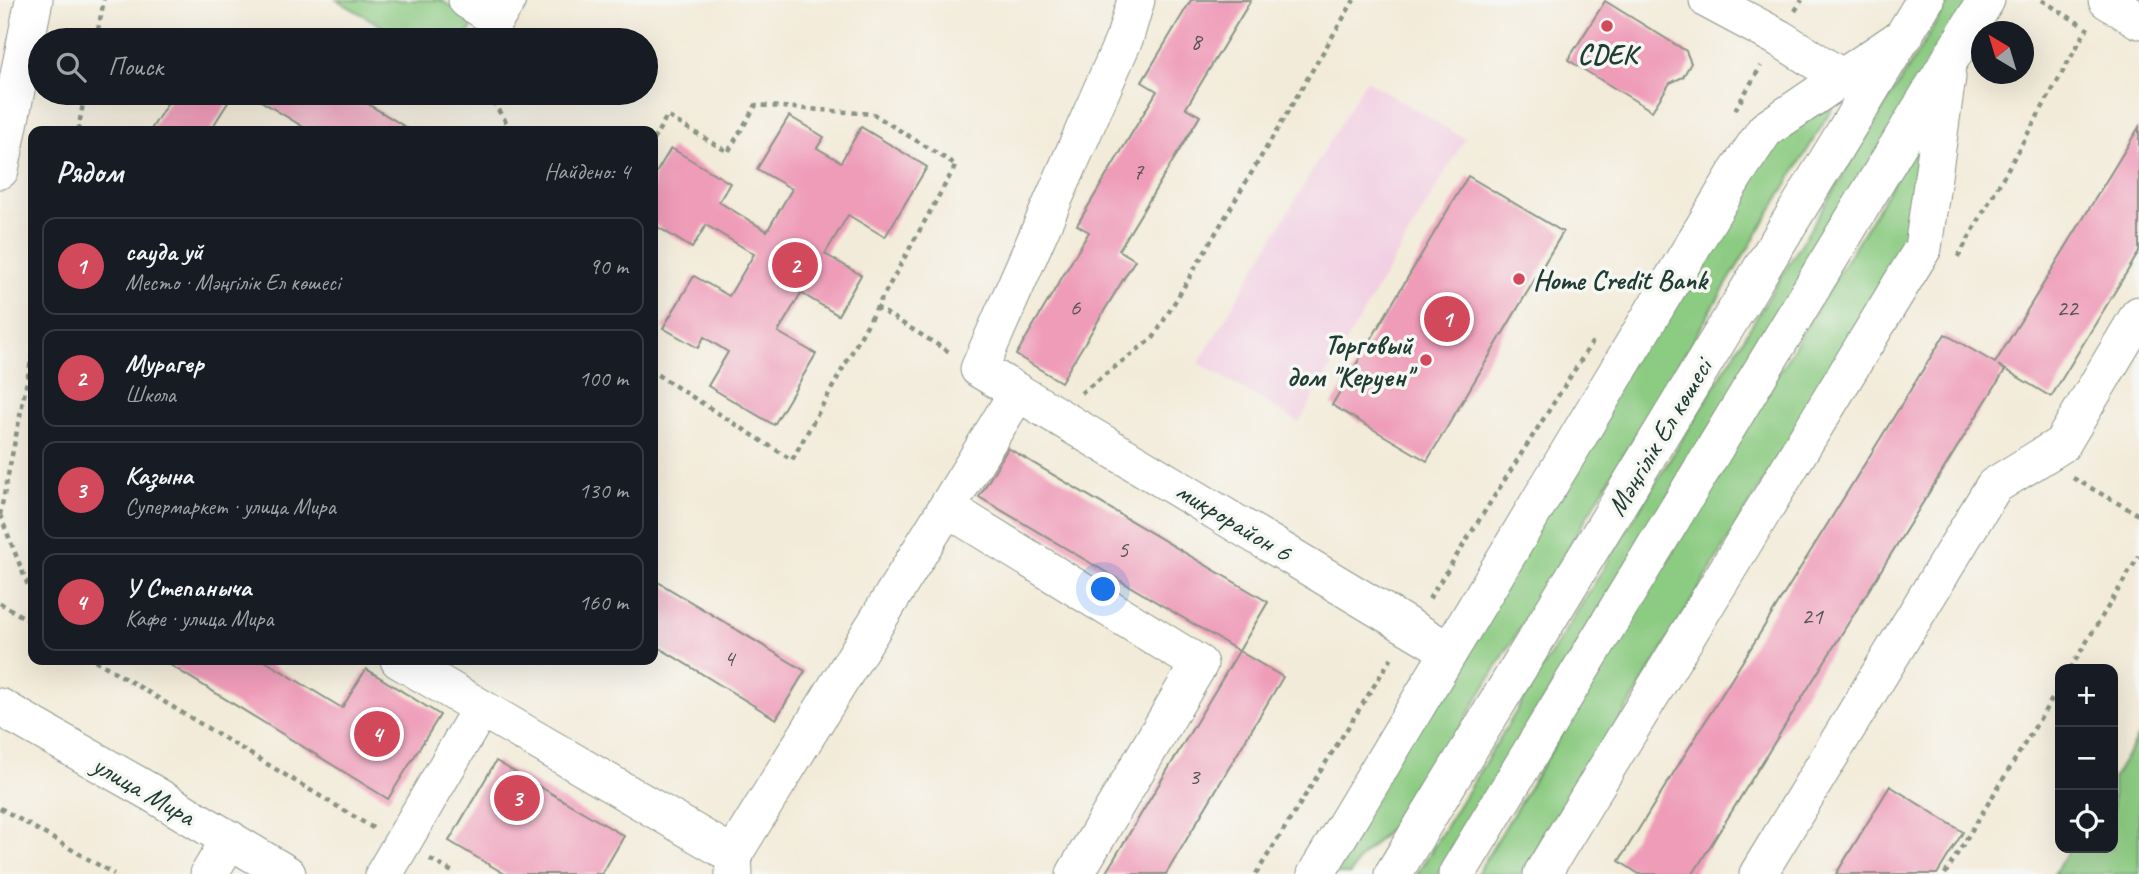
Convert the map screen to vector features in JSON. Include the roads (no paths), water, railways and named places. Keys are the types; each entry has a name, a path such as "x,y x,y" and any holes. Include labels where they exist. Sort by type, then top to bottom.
{"street":[{"path":"28,28 34,0"},
{"path":"467,0 496,18 506,0"},
{"name":"микрорайон 6","path":"1136,0 1125,37 979,369 1449,651"},
{"path":"1708,0 1779,38 1841,77"},
{"name":"Мәңгілік Ел көшесі","path":"1393,874 1925,0"},
{"name":"Мәңгілік Ел көшесі","path":"1457,874 1986,0"},
{"path":"2097,14 2139,20"},
{"path":"1,164 28,30"},
{"path":"1316,874 1735,175 1765,130 1905,35"},
{"path":"1545,873 1923,248 1950,60"},
{"path":"1758,874 1994,486 2062,444 2139,315"},
{"path":"408,665 734,864 1017,392"},
{"path":"947,508 1199,664 1075,874"},
{"name":"улица Мира","path":"0,707 287,874"},
{"path":"393,859 481,708"},
{"path":"209,874 230,839"}],"place":[{"name":"CDEK","path":"1607,26"},
{"name":"Мурагер","path":"795,265"},
{"name":"Home Credit Bank","path":"1519,279"},
{"name":"сауда уй","path":"1447,319"},
{"name":"Торговый дом \"Керуен\"","path":"1426,360"},
{"name":"У Степаныча","path":"377,734"},
{"name":"Казына","path":"517,798"}]}
